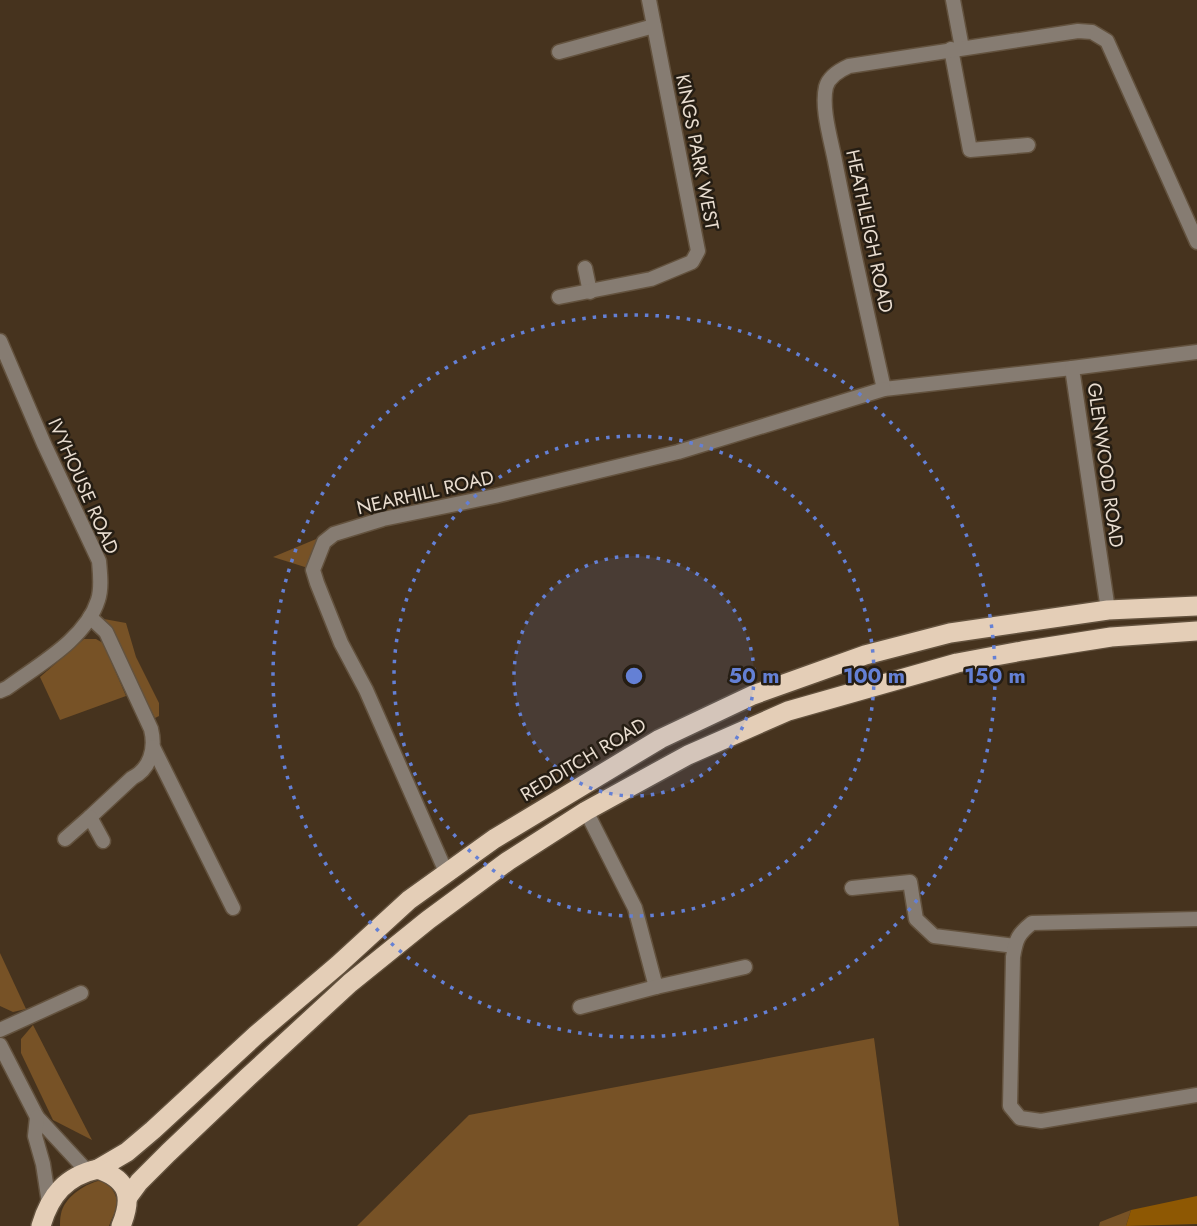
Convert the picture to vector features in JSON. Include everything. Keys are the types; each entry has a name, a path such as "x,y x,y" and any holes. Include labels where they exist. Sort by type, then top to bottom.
{"highway":[{"name":"REDDITCH ROAD","path":"49,1203 59,1190 76,1176 127,1152 409,900 494,839 660,739 753,695 865,655 950,633 1108,610 1197,606"},
{"path":"1108,610 1111,637"},
{"path":"1054,618 1058,645"},
{"path":"121,1226 128,1197 139,1182 350,983 428,920 508,861 586,811 688,755 788,711 957,663 1111,637 1197,631"},
{"path":"950,633 957,663"},
{"path":"92,1170 115,1177 128,1197"},
{"path":"42,1226 49,1203"}],"street":[{"name":"KINGS PARK WEST","path":"559,297 651,279 692,262 698,251 649,0"},
{"path":"953,0 970,150 1028,145"},
{"path":"559,52 654,26"},
{"path":"957,49 1078,31 1091,32 1107,41 1197,242"},
{"name":"HEATHLEIGH ROAD","path":"884,389 850,242 825,106 825,91 832,76 849,66 957,49"},
{"path":"585,268 590,292"},
{"name":"IVYHOUSE ROAD","path":"0,341 44,444 99,561 101,579 99,600 78,634 0,691"},
{"name":"GLENWOOD ROAD","path":"1108,610 1072,368 1197,352"},
{"path":"884,389 1072,368"},
{"name":"NEARHILL ROAD","path":"446,872 366,690 341,642 317,583 313,570 324,542 334,534 383,520 678,452 884,389"},
{"path":"65,839 132,778 139,775 149,763 154,740 106,632 90,617"},
{"path":"153,747 233,908"},
{"path":"586,811 635,908 656,986"},
{"path":"90,817 103,841"},
{"path":"852,888 910,882 916,919 934,936 1015,946"},
{"path":"1197,919 1032,923 1020,933 1013,957 1010,1106 1020,1118 1041,1121 1197,1095"},
{"path":"580,1007 656,986 746,967"},
{"path":"0,1030 81,993"},
{"path":"0,1045 37,1117 92,1170"},
{"path":"37,1117 35,1136 43,1164 49,1203"}],"shaded area":[{"path":"321,537 308,568 273,557"},
{"path":"104,619 126,623 136,657 159,703 159,716 155,718"},
{"path":"84,639 96,639 103,643 126,696 60,720 40,677"},
{"path":"0,953 26,1009 13,1012 0,1006"},
{"path":"33,1025 92,1140 53,1120 21,1053 21,1039"},
{"path":"874,1038 899,1226 357,1226 469,1115"},
{"path":"98,1181 107,1182 117,1199 109,1226 60,1226 63,1208 70,1198 80,1189"},
{"path":"1197,1196 1197,1224 1126,1226 1131,1210"},
{"path":"1131,1210 1126,1226 1099,1226 1100,1222"}]}
